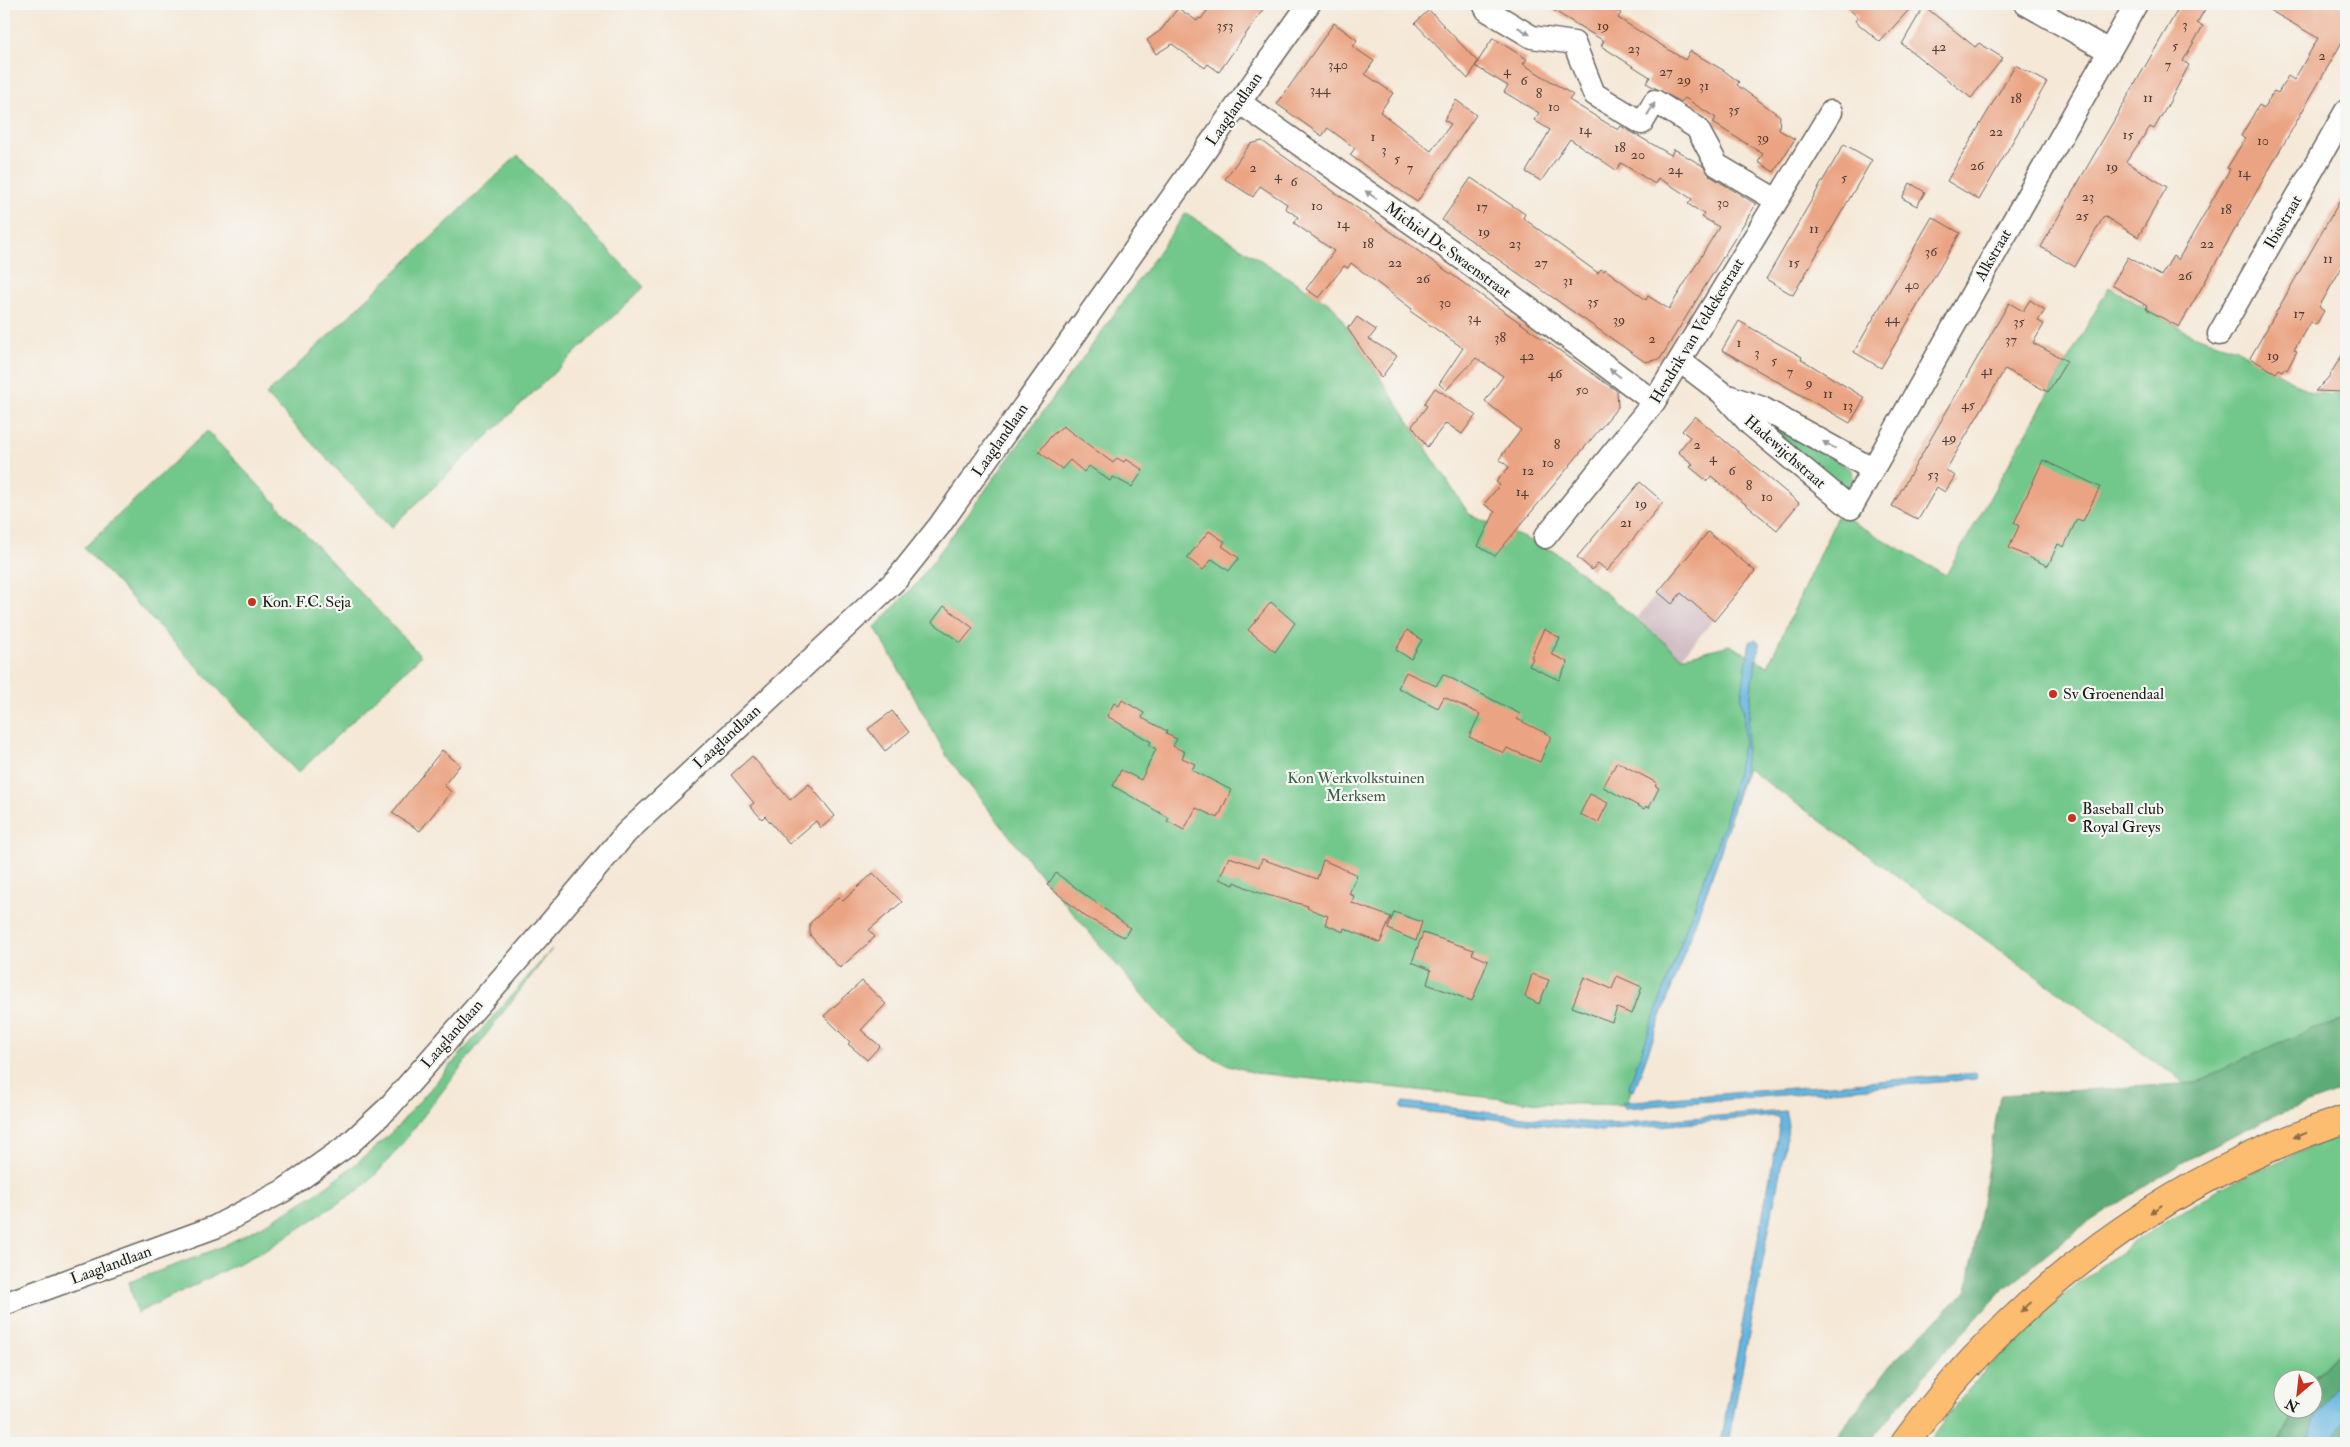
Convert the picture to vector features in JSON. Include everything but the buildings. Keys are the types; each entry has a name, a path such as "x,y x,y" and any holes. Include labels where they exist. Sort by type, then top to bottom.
{"highway":[{"path":"1905,1443 1947,1389 2001,1330 2038,1296 2101,1245 2175,1196 2214,1175 2282,1143 2346,1119"}],"street":[{"name":"Laaglandlaan","path":"4,1304 215,1228 283,1191 348,1145 388,1108 552,921 626,833 896,579 940,525 1309,4"},
{"path":"1484,4 1488,10 1532,37 1574,43 1594,94 1642,123 1655,101 1697,128 1718,165 1776,200"},
{"path":"2026,4 2109,51"},
{"name":"Alkstraat","path":"1850,508 2136,4"},
{"name":"Michiel De Swaenstraat","path":"1239,102 1460,257 1654,402"},
{"name":"Ibisstraat","path":"2219,334 2346,111"},
{"name":"Hendrik van Veldekestraat","path":"1545,537 1654,402 1831,112"},
{"name":"Hadewijchstraat","path":"1680,361 1722,393 1751,425 1850,508"},
{"name":"Hadewijchstraat","path":"1722,393 1762,408 1872,469"}],"shaded area":[{"path":"1708,532 1755,571 1682,657 1637,618"}],"green space":[{"path":"518,155 644,287 392,527 266,395"},
{"name":"Kon Werkvolkstuinen Merksem","path":"1186,213 1333,306 1469,514 1556,552 1682,657 1730,645 1768,666 1838,514 1946,575 2109,287 2192,335 2236,349 2312,393 2340,395 2346,385 2346,1020 2289,1040 2196,1083 2186,1084 1747,768 1626,1105 1542,1103 1255,1073 1226,1064 1203,1053 1180,1035 1155,1010 1034,867 948,758 875,627 917,583 1098,337"},
{"path":"1758,417 1852,470 1854,481 1845,490"},
{"name":"Kon. F.C. Seja","path":"207,431 421,656 298,773 84,548"},
{"path":"552,949 401,1145 378,1172 360,1189 266,1250 137,1313 129,1282 225,1245 272,1220 338,1178 378,1145 397,1127"},
{"path":"2346,1020 2346,1089 2273,1116 2185,1161 2078,1229 2004,1289 1939,1358 1868,1443 1831,1443 1896,1359 1967,1290 2000,1095 2196,1083 2255,1053 2311,1030"},
{"path":"2346,1136 2346,1344 2321,1370 2272,1370 2272,1420 2290,1420 2279,1443 1928,1443 1958,1402 2029,1320 2134,1242 2220,1188 2319,1143"},
{"path":"2346,1344 2346,1443 2279,1443 2290,1420 2322,1420 2321,1370"}],"water":[{"path":"1755,640 1759,643 1759,647 1752,683 1744,770 1719,857 1634,1091 1629,1089 1630,1083 1724,824 1744,743 1744,713 1741,699 1750,641"},
{"path":"1977,1073 1976,1079 1625,1108 1622,1102"},
{"path":"1404,1102 1540,1119 1611,1124 1786,1111 1789,1125 1728,1443 1720,1443 1779,1129 1779,1118 1774,1116 1602,1131 1402,1109 1401,1107"},
{"path":"2346,1369 2346,1419 2330,1443 2308,1443 2315,1420 2322,1420 2322,1409"}],"place":[{"name":"Kon. F.C. Seja","path":"252,602"},
{"name":"Sv Groenendaal","path":"2053,694"},
{"name":"Baseball club Royal Greys","path":"2072,818"}]}
